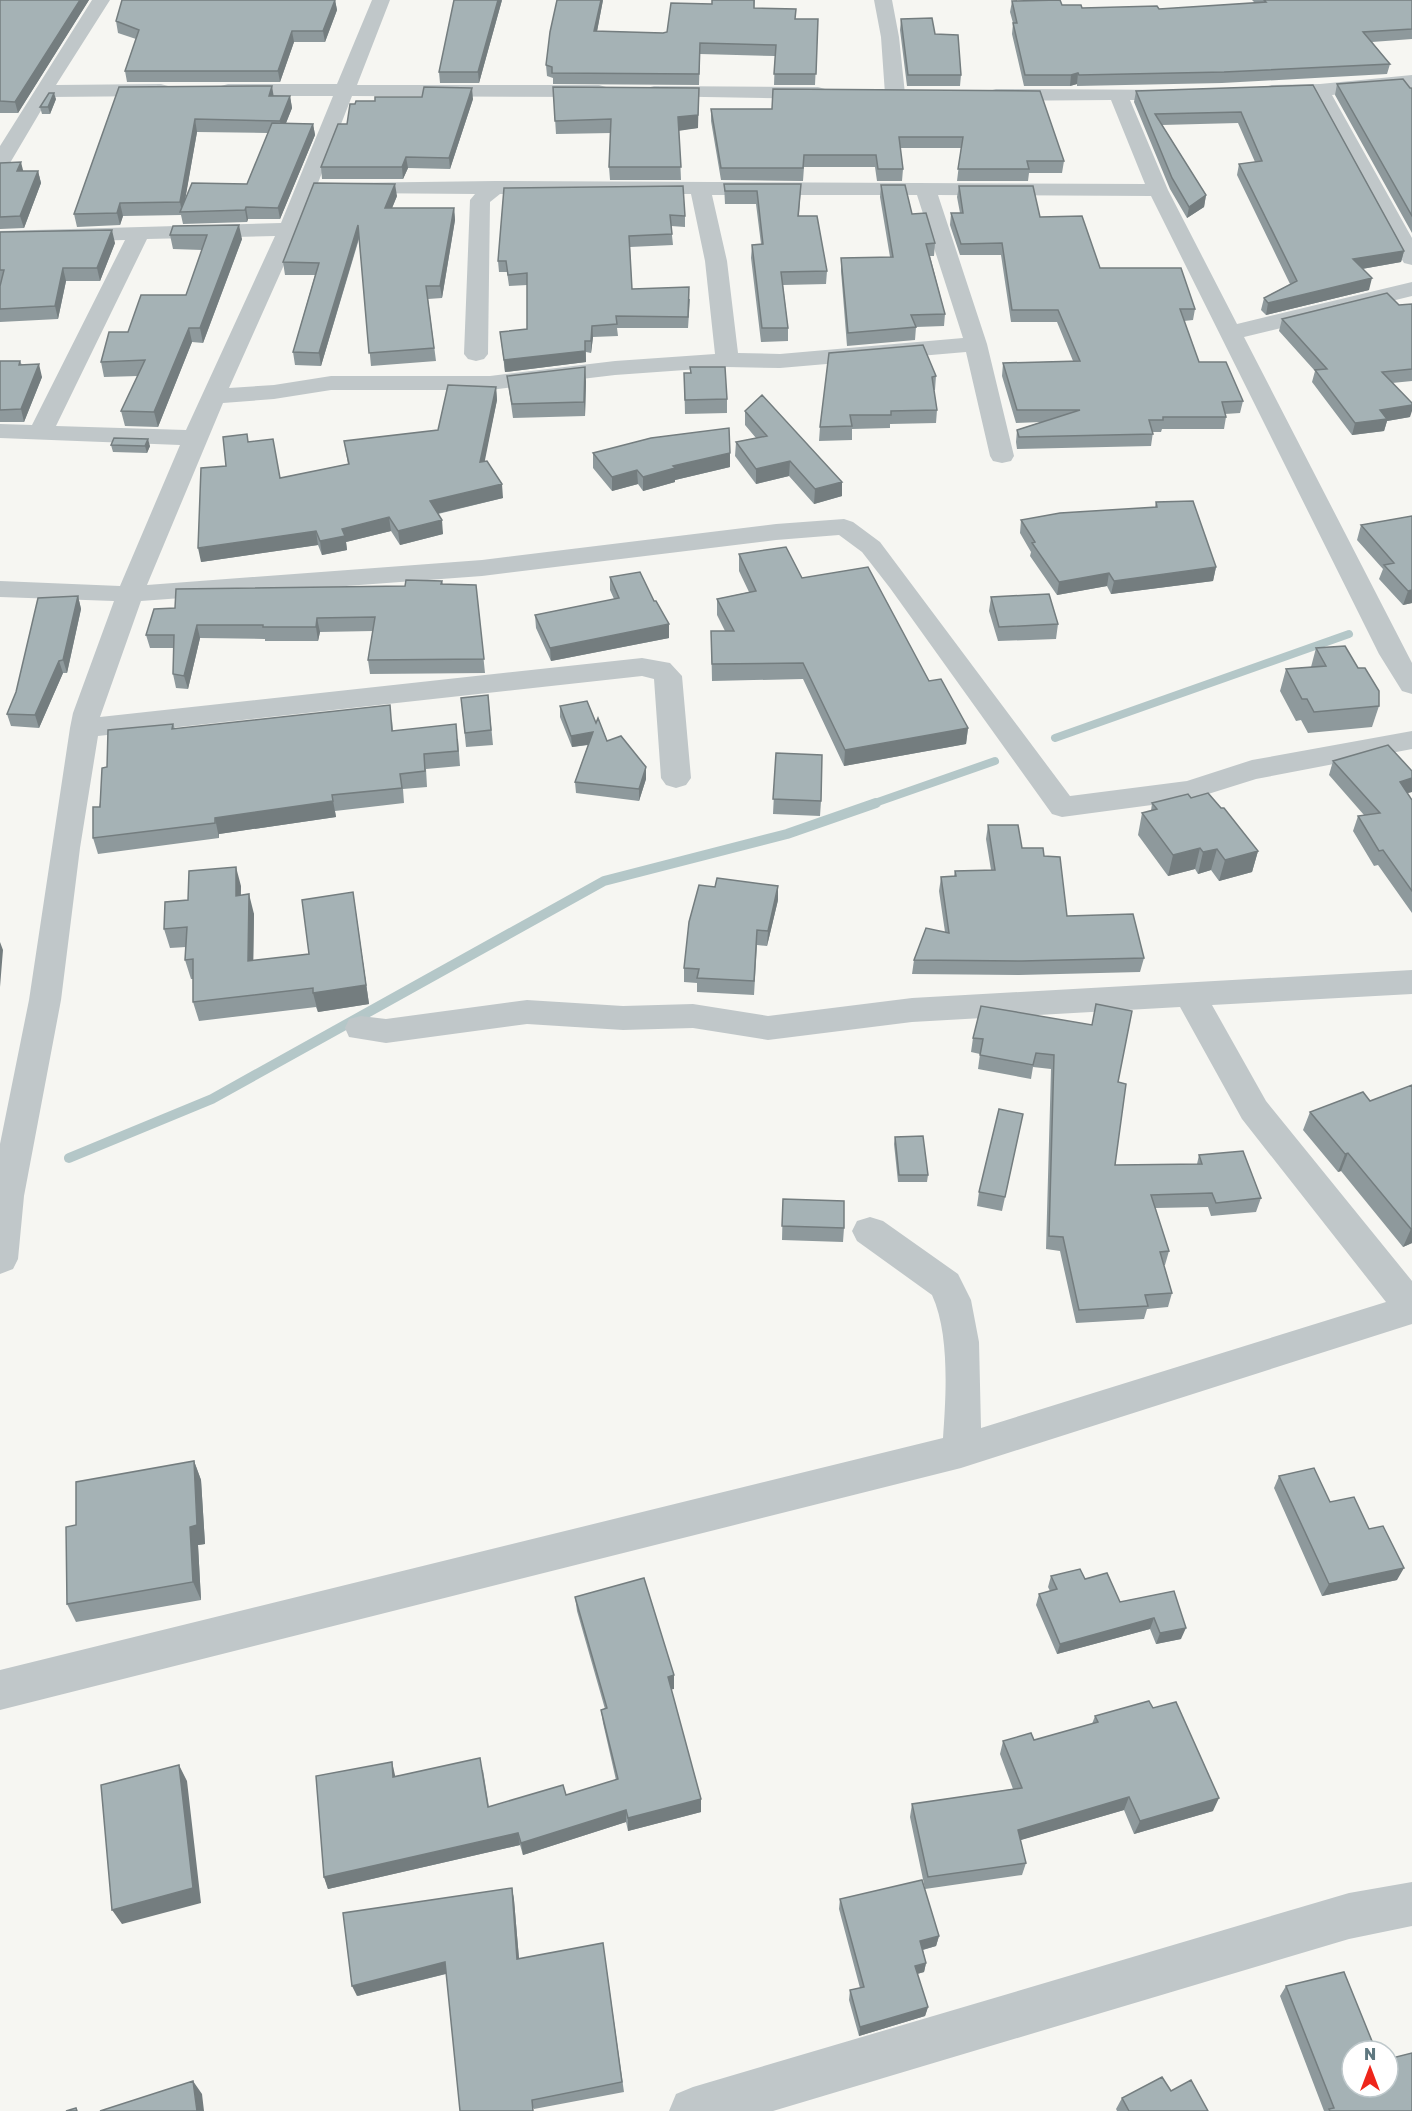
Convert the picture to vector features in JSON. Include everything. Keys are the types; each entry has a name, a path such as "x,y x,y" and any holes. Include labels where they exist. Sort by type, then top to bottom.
{"street":[{"path":"0,163 8,138 43,91 101,0"},
{"path":"0,1259 7,1196 45,1000 65,848 87,713 130,594 195,438 288,229 381,0"},
{"path":"883,0 890,37 895,94"},
{"path":"1249,92 1320,90 1412,81"},
{"path":"43,91 182,90"},
{"path":"206,90 835,93"},
{"path":"1320,90 1412,258"},
{"path":"977,95 1119,96 1202,93"},
{"path":"871,94 918,94"},
{"path":"1119,96 1158,190 1394,654 1412,685"},
{"path":"305,187 458,187 487,194 700,189 1158,190"},
{"path":"700,189 716,261 727,360"},
{"path":"926,190 976,344 1002,456"},
{"path":"476,354 487,194"},
{"path":"0,237 288,229"},
{"path":"40,433 139,233"},
{"path":"1230,333 1412,289"},
{"path":"214,396 273,392 331,383 490,383 615,368 727,360 780,361 976,344"},
{"path":"476,354 522,379"},
{"path":"434,383 476,354"},
{"path":"0,431 195,438"},
{"path":"0,589 130,594 482,568 608,555 776,532 844,527 871,547 899,582 1062,807 1189,790 1252,770 1412,740"},
{"path":"84,728 642,667 660,669 668,676 676,778"},
{"path":"361,1028 387,1031 527,1012 622,1018 693,1016 768,1028 912,1010 1412,982"},
{"path":"0,1690 961,1451 1412,1309 1254,1110 1190,995"},
{"path":"870,1231 945,1285 952,1296 957,1311 963,1376 961,1451"},
{"path":"693,2111 1349,1916 1412,1904"}],"building":[{"path":"0,0 80,0 15,102 0,101"},
{"path":"122,0 335,0 323,31 292,31 278,71 125,71 139,30 116,21"},
{"path":"454,0 498,0 478,72 439,72"},
{"path":"557,0 601,0 594,31 667,32 671,3 712,4 712,0 754,0 754,8 796,9 795,19 818,19 816,74 774,74 776,45 700,43 699,74 552,73 552,67 546,65"},
{"path":"1060,0 1062,5 1081,5 1082,8 1157,6 1159,9 1266,2 1264,0 1412,0 1412,29 1363,32 1390,64 1224,72 1025,75 1013,23 1017,23 1012,1"},
{"path":"932,18 935,34 958,35 961,75 908,75 901,19"},
{"path":"1403,79 1412,88 1412,216 1337,84"},
{"path":"1313,85 1404,251 1353,259 1372,278 1268,303 1264,298 1297,281 1239,164 1262,161 1241,112 1155,114 1206,195 1189,207 1172,178 1136,91"},
{"path":"272,86 269,96 290,96 280,121 195,119 180,202 120,203 117,213 74,214 119,87"},
{"path":"424,87 472,88 449,158 406,157 402,167 321,167 338,124 347,124 350,104 355,104 356,101 375,101 375,97 422,97"},
{"path":"553,87 699,88 698,115 678,117 681,167 609,167 611,119 555,121"},
{"path":"773,89 1040,91 1064,161 1027,161 1029,169 958,169 963,137 899,137 903,169 878,169 876,155 804,155 803,168 721,168 711,109 772,109"},
{"path":"49,93 54,93 48,107 40,107"},
{"path":"272,123 313,124 278,208 246,207 245,210 180,212 192,183 247,184"},
{"path":"21,162 17,171 38,171 20,216 0,217 0,163"},
{"path":"314,183 395,184 385,208 454,208 440,286 426,286 434,348 369,353 358,225 319,353 293,352 319,263 283,262"},
{"path":"724,184 801,184 798,216 817,216 827,271 781,272 788,328 762,328 752,245 763,244 757,191 725,191"},
{"path":"881,185 905,185 912,214 926,213 935,243 926,244 945,314 911,315 916,327 848,333 841,258 893,257"},
{"path":"683,186 685,216 670,215 672,234 629,236 632,289 689,287 688,317 616,316 617,324 592,326 591,341 585,341 585,351 504,360 500,332 527,329 527,273 508,275 506,261 498,261 504,188"},
{"path":"959,186 1033,186 1040,217 1082,216 1100,268 1181,268 1195,309 1180,309 1199,362 1226,362 1243,401 1222,402 1226,417 1163,417 1163,420 1149,420 1153,434 1019,437 1017,430 1080,410 1017,410 1003,363 1080,361 1058,310 1012,310 1002,243 961,244 951,213 963,213"},
{"path":"239,225 200,328 189,328 154,412 121,411 145,360 101,362 109,332 128,332 141,295 186,295 207,235 170,235 173,226"},
{"path":"112,230 97,268 63,268 55,306 0,309 0,286 4,270 0,270 0,232"},
{"path":"1387,293 1399,305 1412,304 1412,369 1382,372 1412,405 1380,410 1387,419 1355,423 1315,370 1327,369 1282,319"},
{"path":"923,345 936,376 932,377 937,410 891,411 891,415 850,415 852,426 820,427 829,353"},
{"path":"0,361 20,361 19,365 39,364 21,409 0,410"},
{"path":"585,367 584,402 512,404 507,376"},
{"path":"690,367 725,367 727,399 685,400 684,373 691,373"},
{"path":"448,385 496,387 480,462 487,461 502,484 430,501 442,520 398,531 389,517 342,529 345,536 320,541 316,531 198,548 201,468 226,466 223,437 247,434 248,442 273,439 280,478 349,464 344,441 438,430"},
{"path":"762,395 842,482 815,489 790,461 756,469 736,442 767,436 745,411"},
{"path":"729,428 730,453 673,466 675,468 643,477 637,470 612,477 593,453 651,438"},
{"path":"114,438 148,439 145,446 111,445"},
{"path":"1193,501 1216,567 1114,581 1109,573 1059,582 1032,543 1035,542 1021,520 1060,513 1157,507 1156,502"},
{"path":"1412,516 1412,590 1408,591 1384,565 1394,563 1361,525"},
{"path":"786,547 802,578 868,567 929,681 941,679 968,728 845,750 803,663 712,664 711,631 734,631 717,599 756,591 739,554"},
{"path":"640,572 654,601 669,624 550,648 535,615 619,598 610,577"},
{"path":"406,580 476,585 484,659 368,660 375,617 317,618 316,627 197,625 184,676 173,674 174,635 146,635 154,609 175,608 176,589 405,586"},
{"path":"1049,594 1058,624 999,627 991,597"},
{"path":"78,596 63,660 59,661 35,715 7,714 16,692 38,598"},
{"path":"1345,646 1358,668 1365,668 1379,691 1379,706 1314,712 1307,699 1302,699 1286,669 1326,666 1316,648"},
{"path":"488,695 491,730 465,733 461,698"},
{"path":"587,701 596,723 598,718 607,741 621,736 646,767 639,789 575,782 593,732 571,736 560,706"},
{"path":"390,705 392,731 456,724 458,751 424,754 425,771 400,774 402,788 332,795 333,801 215,818 215,823 93,838 93,807 100,807 102,768 107,767 108,730 173,724 172,729"},
{"path":"1388,745 1412,771 1412,778 1400,782 1412,800 1412,891 1383,850 1379,851 1358,816 1380,813 1333,761"},
{"path":"776,753 822,755 821,801 773,799"},
{"path":"1208,793 1221,808 1224,808 1258,851 1225,860 1217,849 1203,852 1200,848 1173,855 1142,813 1157,809 1152,803 1188,794 1191,798"},
{"path":"988,825 1018,825 1022,848 1043,848 1044,856 1060,857 1067,916 1133,914 1144,958 1022,961 914,960 926,928 949,933 941,877 956,876 955,871 995,870"},
{"path":"236,867 236,896 249,894 248,961 309,954 302,900 353,892 366,985 313,993 313,988 193,1002 193,959 185,960 187,927 164,929 165,902 188,900 189,871"},
{"path":"717,878 778,886 768,931 757,930 754,981 697,978 699,969 684,968 689,922 699,885 715,887"},
{"path":"1096,1004 1132,1011 1118,1082 1126,1084 1115,1165 1202,1164 1199,1155 1243,1151 1261,1198 1216,1203 1212,1193 1151,1195 1169,1251 1160,1252 1172,1293 1145,1295 1148,1306 1079,1310 1063,1237 1049,1236 1054,1055 1036,1053 1033,1065 980,1055 983,1039 973,1038 981,1006 1092,1025"},
{"path":"1412,1085 1411,1229 1348,1153 1345,1154 1310,1112 1363,1092 1370,1101"},
{"path":"999,1109 1023,1114 1005,1197 979,1192"},
{"path":"923,1136 928,1175 899,1175 895,1137"},
{"path":"783,1199 844,1201 844,1228 782,1226"},
{"path":"194,1461 197,1525 190,1527 193,1582 67,1604 66,1527 76,1525 76,1482"},
{"path":"1314,1468 1330,1502 1354,1497 1369,1529 1383,1526 1404,1568 1329,1584 1279,1476"},
{"path":"1080,1569 1085,1579 1107,1573 1120,1602 1174,1591 1186,1628 1160,1633 1154,1618 1060,1644 1039,1594 1057,1589 1051,1576"},
{"path":"644,1578 674,1675 668,1677 701,1799 628,1818 626,1810 521,1843 518,1833 324,1877 316,1776 392,1762 393,1777 480,1758 488,1807 563,1785 566,1795 618,1779 601,1710 607,1708 575,1597"},
{"path":"1149,1701 1153,1708 1176,1702 1219,1798 1140,1821 1129,1797 1018,1830 1026,1863 928,1877 912,1804 1022,1788 1003,1741 1031,1733 1034,1740 1098,1722 1095,1716"},
{"path":"179,1765 193,1888 112,1910 101,1785"},
{"path":"922,1880 939,1936 920,1941 926,1963 915,1966 928,2007 860,2027 850,1990 864,1987 840,1899"},
{"path":"512,1888 517,1959 603,1943 622,2082 532,2100 533,2111 460,2111 445,1962 352,1986 343,1913"},
{"path":"1344,1972 1371,2039 1340,2039 1340,2099 1400,2099 1400,2056 1412,2053 1412,2111 1330,2111 1329,2109 1334,2108 1286,1986"},
{"path":"1162,2077 1171,2091 1191,2080 1208,2111 1129,2111 1122,2098"},
{"path":"193,2081 197,2111 100,2111"}],"waterway":[{"path":"1055,738 1349,634"},
{"path":"872,804 995,761"},
{"path":"69,1158 212,1099 604,881 787,834 876,803"}]}
